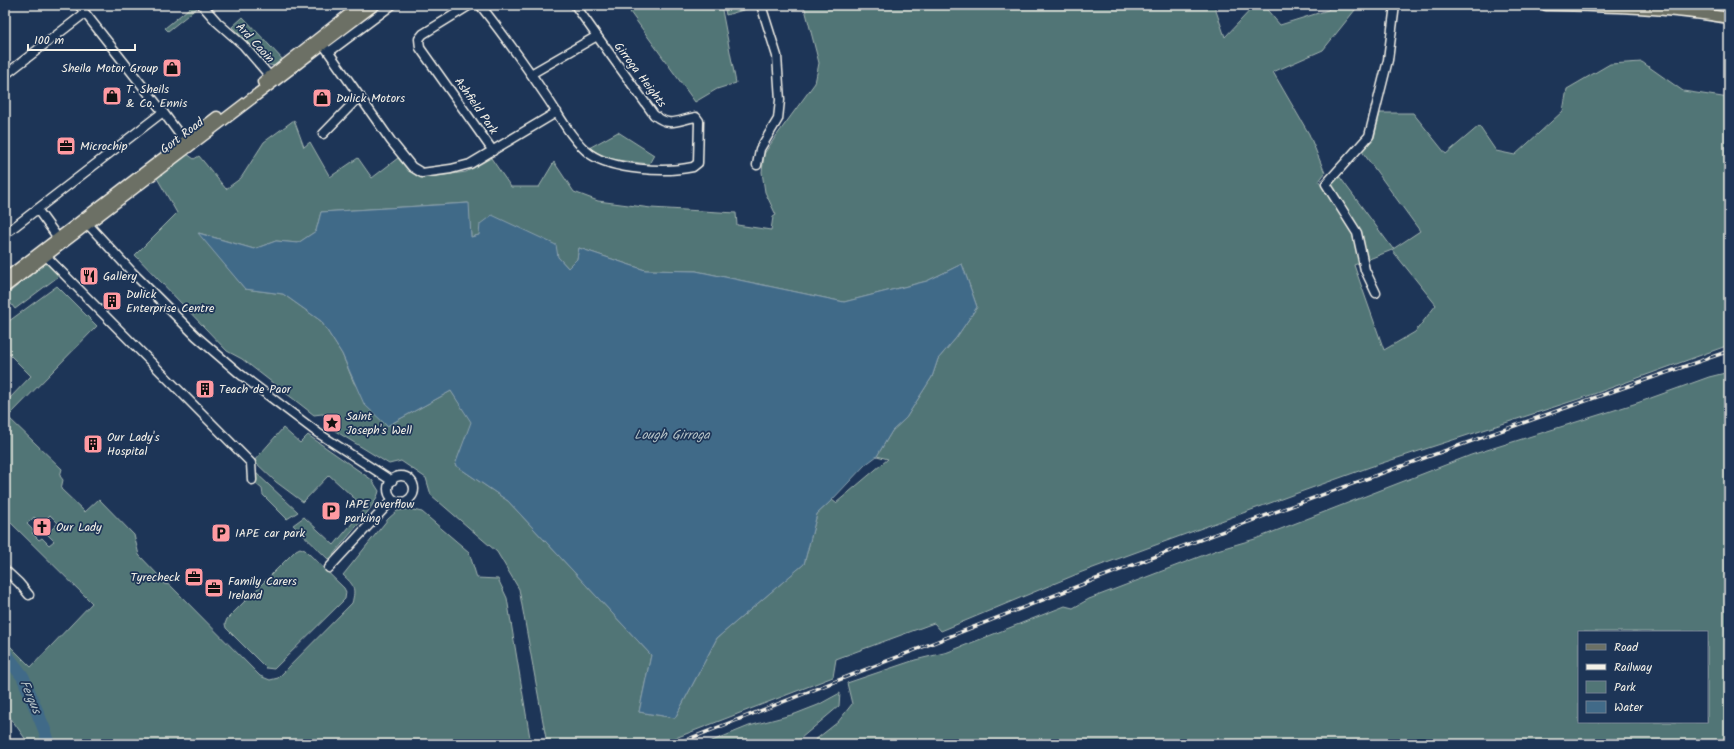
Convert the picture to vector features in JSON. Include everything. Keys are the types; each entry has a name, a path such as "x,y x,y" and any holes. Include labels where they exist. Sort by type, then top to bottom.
{"main road":[{"name":"Gort Road","path":"323,45 361,5"},
{"name":"Gort Road","path":"5,287 44,253 57,237 86,221 272,79 323,45 374,5"},
{"path":"1546,5 1637,7 1701,13 1729,18"},
{"name":"Gort Road","path":"5,278 44,253"}],"street":[{"path":"79,5 187,144"},
{"name":"Ard Caoin","path":"202,5 217,22 244,45 272,79"},
{"path":"323,45 392,5"},
{"name":"Ashfield Park","path":"323,45 391,141 412,167 422,173 451,170 470,164 493,150 420,48 419,40 424,34 470,5"},
{"path":"480,5 557,112 493,150"},
{"path":"531,74 596,36 575,5"},
{"path":"757,165 760,148 778,119 780,100 777,56 761,5"},
{"path":"1376,293 1365,270 1357,234 1326,184 1369,136 1388,60 1395,5"},
{"path":"5,75 85,13"},
{"name":"Girroga Heights","path":"557,112 578,144 590,154 606,162 626,167 650,169 686,168 693,167 698,163 699,121 696,117 670,123 662,122 654,115 596,36"},
{"path":"323,134 360,96"},
{"path":"5,234 163,112"},
{"path":"37,209 57,237"},
{"path":"86,221 132,272 196,336 240,374 318,433 392,481"},
{"path":"44,253 149,362 251,463 252,480"},
{"path":"399,477 408,478 413,483 414,489 412,497 402,502 393,499 389,489 392,481 399,477"},
{"path":"329,568 393,499"},
{"path":"5,570 29,595"}],"green space":[{"path":"193,5 197,8 168,31 165,28"},
{"path":"377,5 387,5 333,44 329,44"},
{"path":"639,5 721,5 736,83 717,89 695,102 630,12"},
{"path":"724,5 755,5 757,6 726,15"},
{"path":"804,5 1214,5 1225,37 1255,5 1263,5 1280,25 1328,10 1333,5 1359,5 1323,50 1273,72 1309,134 1325,173 1319,181 1329,197 1331,185 1339,176 1393,249 1420,231 1361,150 1374,138 1380,113 1413,113 1446,154 1479,126 1496,151 1515,155 1563,111 1567,89 1610,64 1642,62 1683,91 1729,98 1729,345 1591,395 1370,467 1292,495 1082,572 941,631 934,623 836,659 833,677 660,744 547,744 519,589 497,552 431,495 426,478 401,461 389,464 332,429 333,417 322,414 314,415 242,359 227,351 135,255 177,213 157,178 187,154 194,159 199,156 226,189 241,178 264,142 294,120 304,147 310,142 330,177 358,158 372,178 398,158 408,170 417,176 431,177 466,172 491,158 511,187 539,187 554,162 574,192 598,201 651,208 736,213 737,225 771,230 773,217 776,215 765,192 762,172 764,154 815,83 819,63","holes":["468,203 471,237 479,235 558,257 568,268 577,259 579,248 645,270 696,271 844,302 927,281 962,264 977,307 956,338 938,359 932,377 906,418 892,431 877,456 888,459 836,503 832,500 817,514 804,564 717,638 675,718 639,712 651,655 508,501 455,465 472,422 451,391 387,426 354,383 342,354 321,321 283,294 245,289 199,233 254,249 276,241 298,243 316,231 321,212","1392,250 1436,305 1415,332 1384,350 1354,265"]},
{"path":"243,17 284,61 276,66 267,64 232,27"},
{"path":"618,132 654,155 649,164 609,159 589,148"},
{"path":"45,263 49,265 59,276 15,309 5,296"},
{"path":"57,286 97,326 8,417 62,469 60,476 63,480 61,489 85,512 99,499 134,535 139,555 160,577 164,584 170,585 260,676 270,680 278,678 352,603 354,590 350,581 343,575 388,519 397,511 409,509 422,512 469,552 477,578 498,579 507,598 531,744 29,744 5,710 5,641 31,667 92,603 5,517 5,398 8,400 31,376 5,350 5,324","holes":["50,515 58,523 47,534 54,541 49,545 42,538 39,540 32,533 34,531 27,524 34,517 41,524"]},
{"path":"1729,372 1729,744 810,744 838,722 852,704 847,683 915,660 948,652 1065,606 1073,608 1089,599 1217,550 1255,539 1471,455 1637,403 1709,377"},
{"path":"283,428 300,443 308,435 372,480 379,491 365,516 329,560 293,525 304,517 334,545 365,508 329,475 303,502 276,482 254,461"},
{"path":"255,472 298,512 287,519 263,495 262,489 255,483"},
{"path":"300,548 305,550 344,588 346,592 345,599 274,669 266,668 226,628 225,624 227,619 296,550"},
{"path":"840,693 839,706 794,744 705,744 749,726 795,714 818,705"}],"water":[{"name":"Lough Girroga","path":"469,203 471,237 479,235 480,224 492,215 556,245 558,257 568,268 577,259 579,248 645,270 696,271 844,302 927,281 962,264 977,307 956,338 938,359 932,377 906,418 892,431 877,456 865,465 817,514 804,564 717,638 675,718 639,712 651,655 508,501 455,465 471,422 451,391 387,426 364,404 342,354 321,321 283,294 245,289 198,233 254,249 276,241 298,243 316,231 321,212"}],"waterway":[{"name":"Fergus","path":"5,653 23,677 49,744"}],"railway":[{"path":"676,744 1039,601 1250,521 1409,463 1729,351"}],"place":[{"name":"Sheila Motor Group","path":"172,68"},
{"name":"T. Sheils & Co. Ennis","path":"112,96"},
{"name":"Dulick Motors","path":"322,98"},
{"name":"Microchip","path":"66,146"},
{"name":"Gallery","path":"89,276"},
{"name":"Dulick Enterprise Centre","path":"112,301"},
{"name":"Teach de Paor","path":"205,389"},
{"name":"Saint Joseph's Well","path":"332,423"},
{"name":"Our Lady's Hospital","path":"93,444"},
{"name":"IAPE overflow parking","path":"331,511"},
{"name":"Our Lady","path":"42,527"},
{"name":"IAPE car park","path":"221,533"},
{"name":"Tyrecheck","path":"194,577"},
{"name":"Family Carers Ireland","path":"214,588"}]}
